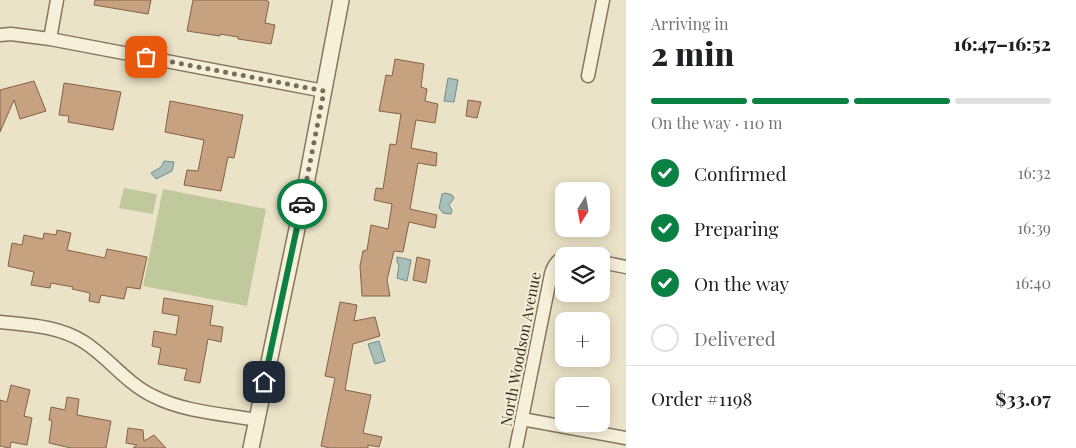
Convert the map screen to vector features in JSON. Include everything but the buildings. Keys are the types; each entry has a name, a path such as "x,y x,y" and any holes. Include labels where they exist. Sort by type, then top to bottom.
{"street":[{"path":"50,39 57,0"},
{"path":"251,448 341,0"},
{"path":"588,76 603,0"},
{"path":"0,35 11,34 50,39 324,91"},
{"path":"610,264 626,267"},
{"name":"North Woodson Avenue","path":"516,448 551,274 555,265"},
{"path":"0,322 50,327 84,342 140,389 171,404 257,420"},
{"path":"522,419 626,438"}],"green space":[{"path":"124,188 157,194 153,214 119,208"},
{"path":"163,189 266,209 247,306 143,286"}],"water":[{"path":"448,78 458,80 454,102 444,101"},
{"path":"164,161 174,162 172,171 156,179 151,173 161,167"},
{"path":"446,193 454,198 449,205 452,210 451,214 443,213 439,208 442,194"},
{"path":"397,257 411,260 407,281 397,278 399,265"},
{"path":"379,341 385,361 375,364 368,344"}],"way so far":[{"path":"146,57 324,91 302,204"}],"route":[{"path":"264,382 302,204"}]}
